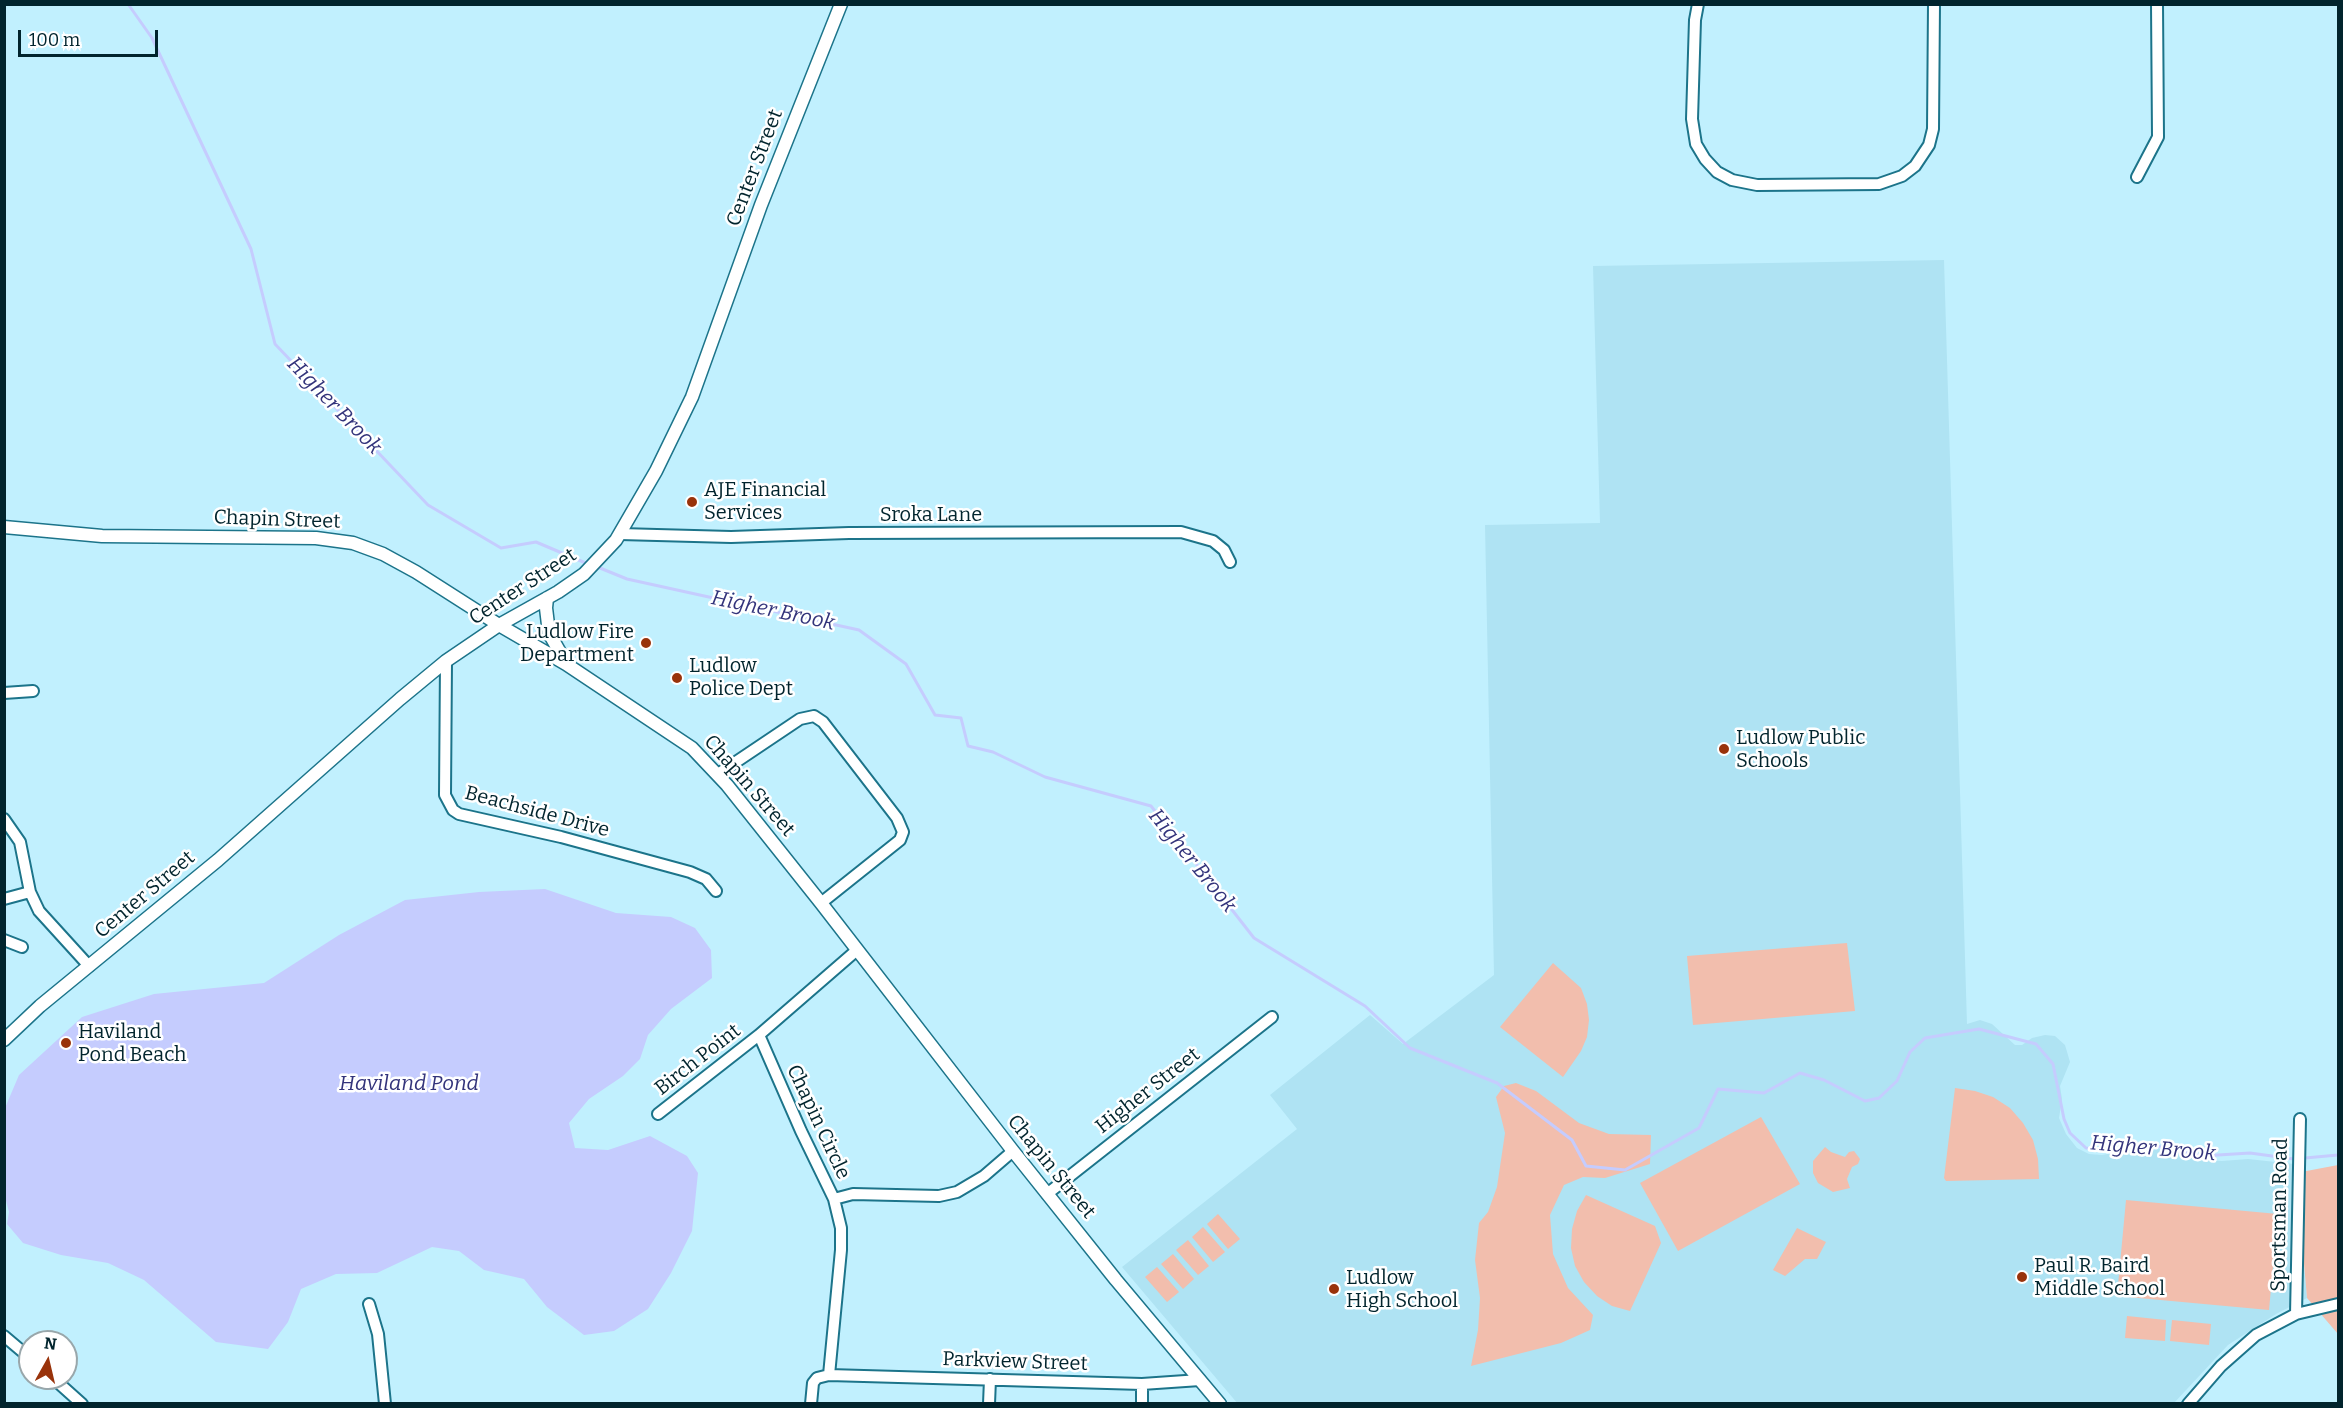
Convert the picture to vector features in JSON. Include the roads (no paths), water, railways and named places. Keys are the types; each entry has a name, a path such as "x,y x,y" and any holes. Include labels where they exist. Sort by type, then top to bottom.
{"main road":[{"name":"Center Street","path":"4,1040 40,1006 218,860 446,661 499,625 547,598 590,569 601,558 620,534 656,471 692,397 761,205 841,4"},
{"name":"Chapin Street","path":"4,527 102,536 313,538 352,543 383,554 416,572 499,625 567,664 692,748 718,774 821,903 1012,1151 1220,1404"},
{"path":"547,598 549,633 567,664"}],"street":[{"path":"1698,4 1695,20 1692,119 1696,144 1705,159 1724,177 1740,183 1757,185 1879,184 1902,176 1915,165 1925,152 1933,129 1934,4"},
{"path":"2138,177 2158,137 2157,4"},
{"name":"Sroka Lane","path":"620,534 731,537 849,533 1181,532 1213,542 1224,550 1230,562"},
{"name":"Beachside Drive","path":"446,661 445,795 453,810 459,814 561,837 690,872 706,879 716,891"},
{"path":"4,693 33,692"},
{"path":"718,774 802,717 814,716 824,722 897,818 903,832 900,840 821,903"},
{"path":"4,819 20,842 30,892 39,911 89,966"},
{"path":"4,899 30,892"},
{"path":"4,940 22,947"},
{"path":"759,1035 857,950"},
{"name":"Higher Street","path":"1047,1194 1272,1017"},
{"name":"Birch Point","path":"658,1114 759,1035"},
{"name":"Chapin Circle","path":"759,1035 801,1131 834,1198 853,1194 939,1196 957,1192 984,1176 1012,1151"},
{"name":"Sportsman Road","path":"2188,1404 2221,1365 2256,1335 2296,1314 2300,1119"},
{"path":"811,1404 813,1383 818,1378 829,1375 841,1250 841,1228 834,1198"},
{"path":"369,1304 378,1334 385,1404"},
{"path":"2296,1314 2338,1304"},
{"path":"4,1336 18,1348"},
{"name":"Parkview Street","path":"829,1375 1142,1384 1200,1380"},
{"path":"989,1404 990,1379"},
{"path":"1142,1384 1142,1404"},
{"path":"66,1390 82,1404"}],"water":[{"name":"Haviland Pond","path":"545,889 616,913 671,917 695,928 711,950 712,978 671,1009 648,1035 640,1059 623,1076 589,1099 569,1123 575,1148 608,1150 650,1136 687,1156 698,1173 692,1231 671,1273 648,1309 614,1331 584,1335 547,1307 524,1279 484,1270 459,1251 432,1247 377,1273 336,1274 301,1289 288,1322 268,1349 216,1342 144,1280 108,1263 61,1255 23,1243 7,1224 9,1212 4,1193 5,1108 19,1075 82,1017 154,994 264,983 339,935 405,900 479,892"}],"waterway":[{"name":"Higher Brook","path":"128,4 152,38 251,249 275,344 428,505 501,548 536,542 588,564"},
{"name":"Higher Brook","path":"595,566 627,579 859,630 906,664 935,715 961,718 968,746 993,752 1045,777 1151,806 1254,938 1365,1006 1410,1048 1497,1083 1572,1140 1586,1166 1625,1170 1699,1128 1718,1089 1764,1093 1800,1073 1824,1080 1865,1101 1879,1098 1897,1081 1910,1052 1925,1038 1979,1029 2036,1044 2053,1064 2064,1119 2070,1133 2086,1148 2111,1149 2147,1144 2202,1156 2250,1153 2294,1159 2338,1155"}],"place":[{"name":"AJE Financial Services","path":"692,502"},
{"name":"Ludlow Fire Department","path":"646,643"},
{"name":"Ludlow Police Dept","path":"677,678"},
{"name":"Ludlow Public Schools","path":"1724,749"},
{"name":"Haviland Pond Beach","path":"66,1043"},
{"name":"Paul R. Baird Middle School","path":"2022,1277"},
{"name":"Ludlow High School","path":"1334,1289"}]}
